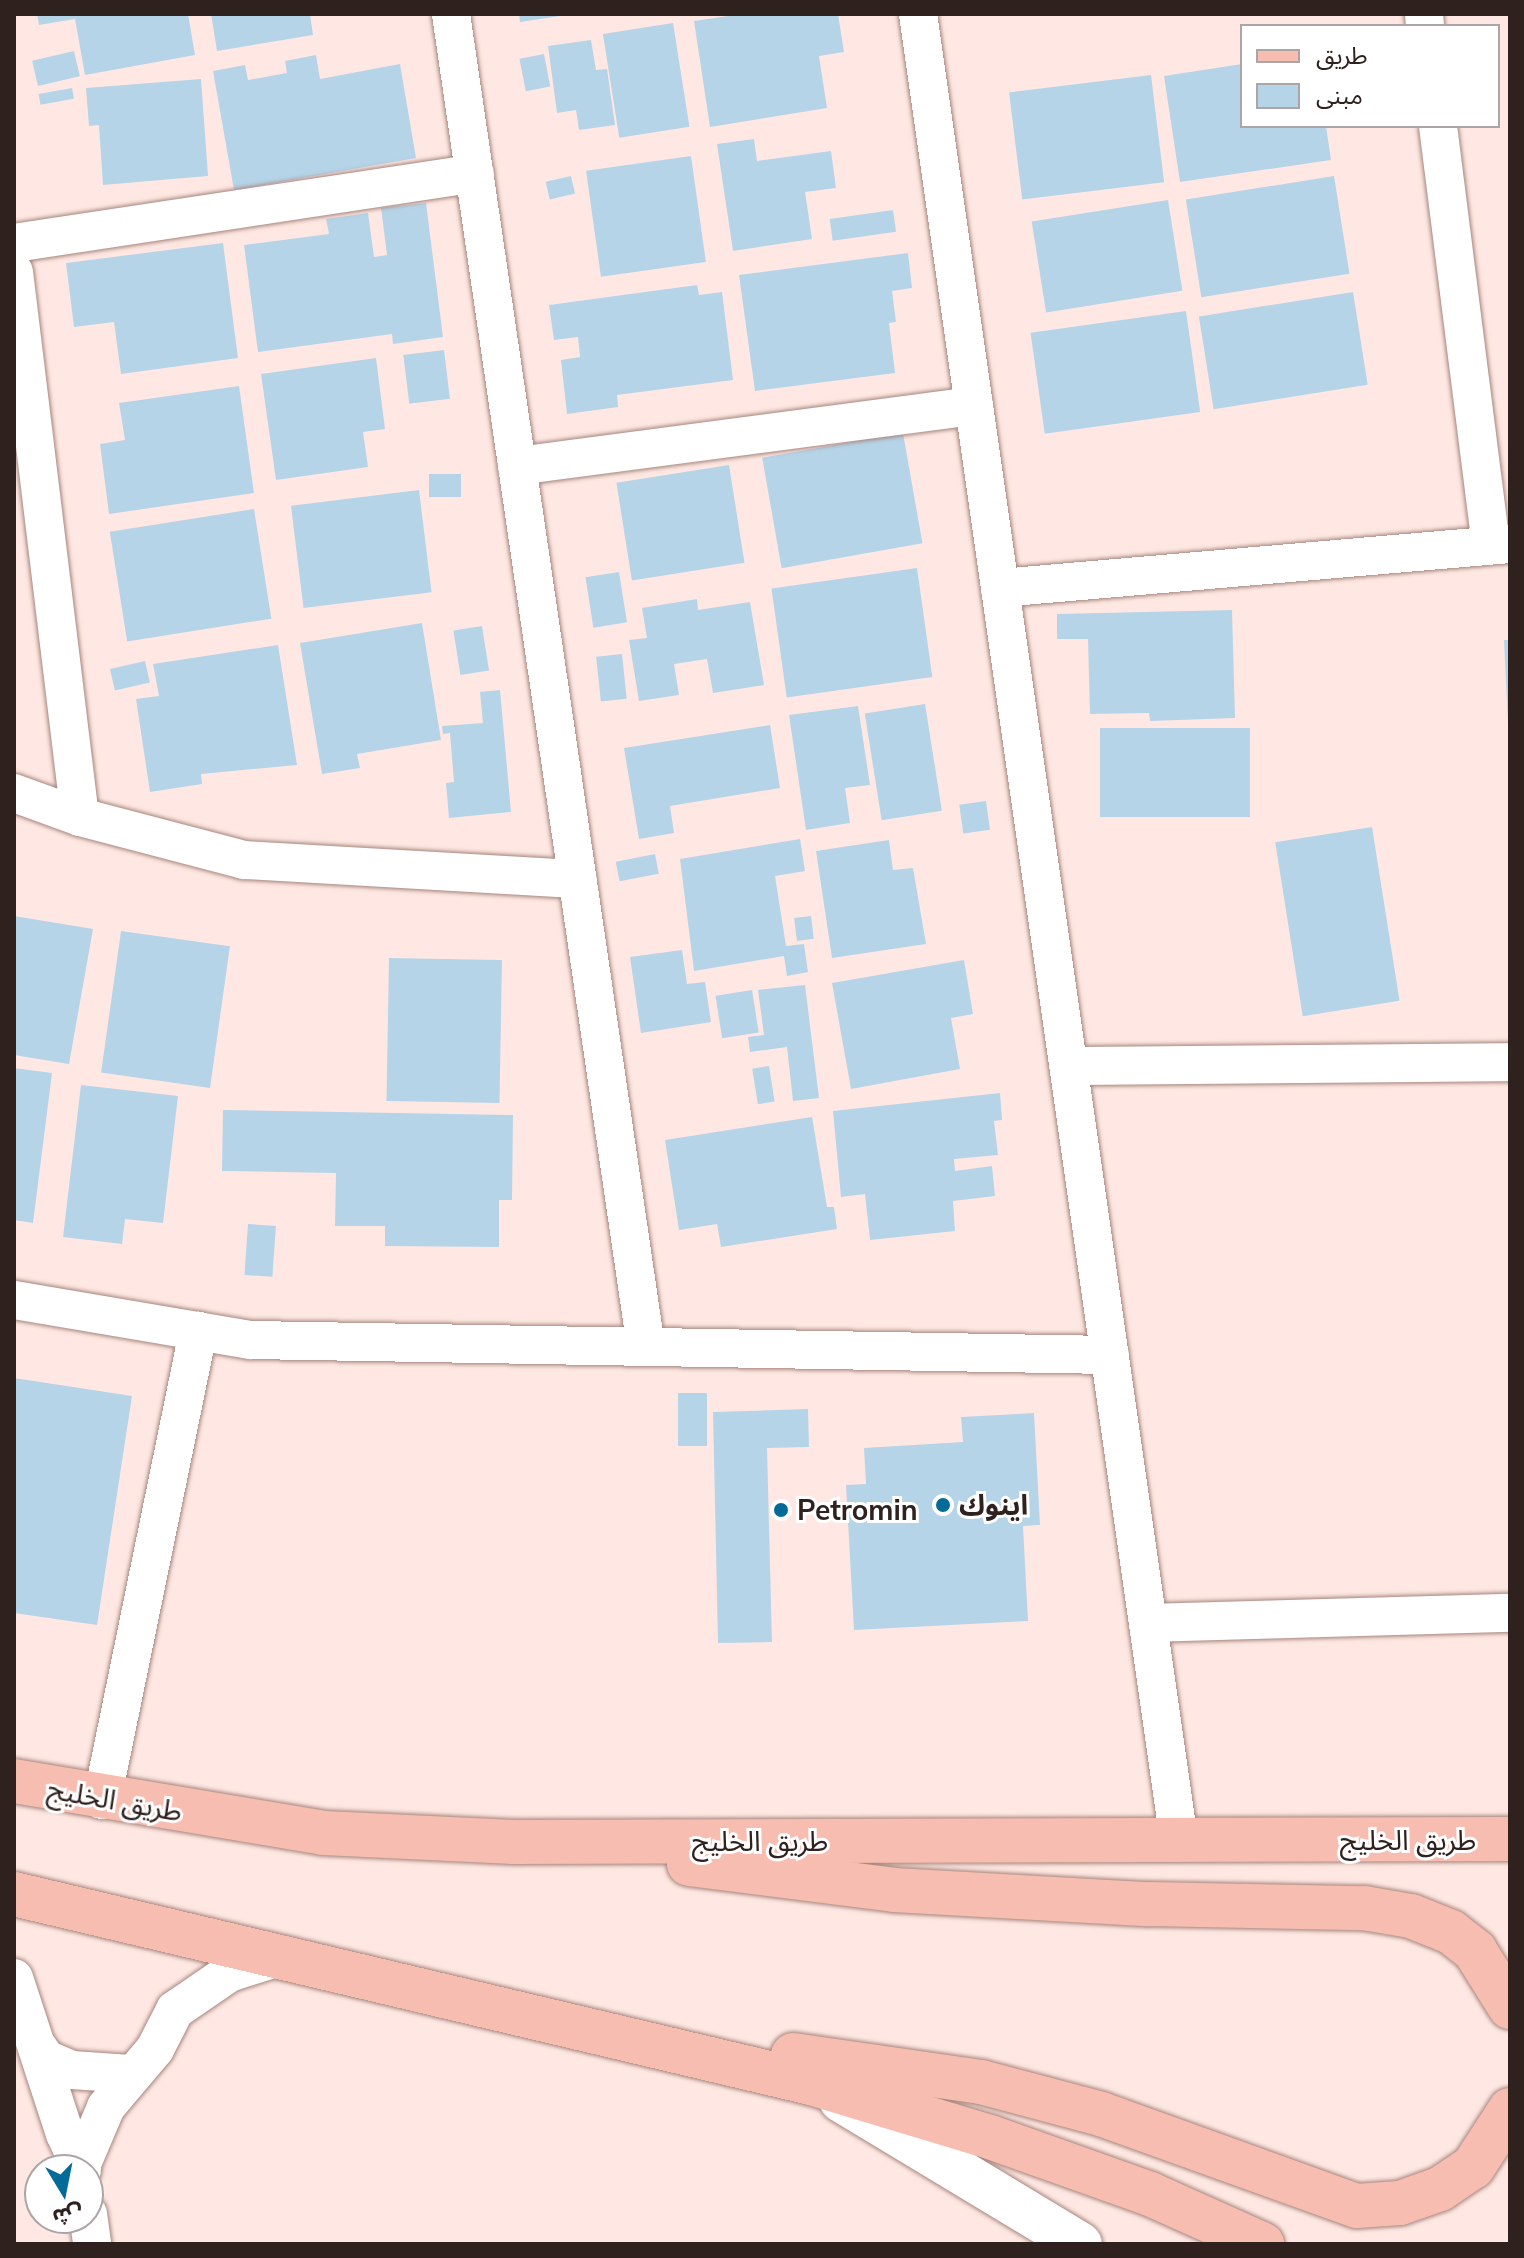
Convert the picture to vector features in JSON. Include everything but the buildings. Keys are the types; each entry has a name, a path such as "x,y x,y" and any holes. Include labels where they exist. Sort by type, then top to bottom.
{"main road":[{"name":"طريق الخليج","path":"14,1781 102,1800 324,1833 514,1842 1510,1839"},
{"path":"514,1842 894,1890 1379,1911 1451,1932 1475,1951 1500,1984 1510,2007"},
{"path":"14,1894 811,2083 1135,2189 1262,2244"},
{"path":"546,2020 981,2082 1101,2114 1357,2206 1400,2203 1440,2189 1473,2167 1510,2110"}],"street":[{"path":"451,14 646,1347"},
{"path":"918,14 1179,1842"},
{"path":"1000,588 1500,544 1438,128"},
{"path":"14,243 475,173"},
{"path":"14,272 22,399 80,817"},
{"path":"517,466 974,406"},
{"path":"14,793 80,817 244,860 577,879"},
{"path":"1069,1066 1510,1062"},
{"path":"14,1300 251,1340 1110,1355"},
{"path":"102,1800 198,1331"},
{"path":"1148,1623 1510,1613"},
{"path":"87,2154 106,2107 130,2074 155,2049 175,2010 229,1973 279,1957"},
{"path":"14,1978 65,2134 74,2154"},
{"path":"37,2046 46,2059 72,2070 130,2074"},
{"path":"811,2083 1080,2244"}],"place":[{"name":"اينوك","path":"943,1505"},
{"name":"Petromin","path":"781,1510"}]}
